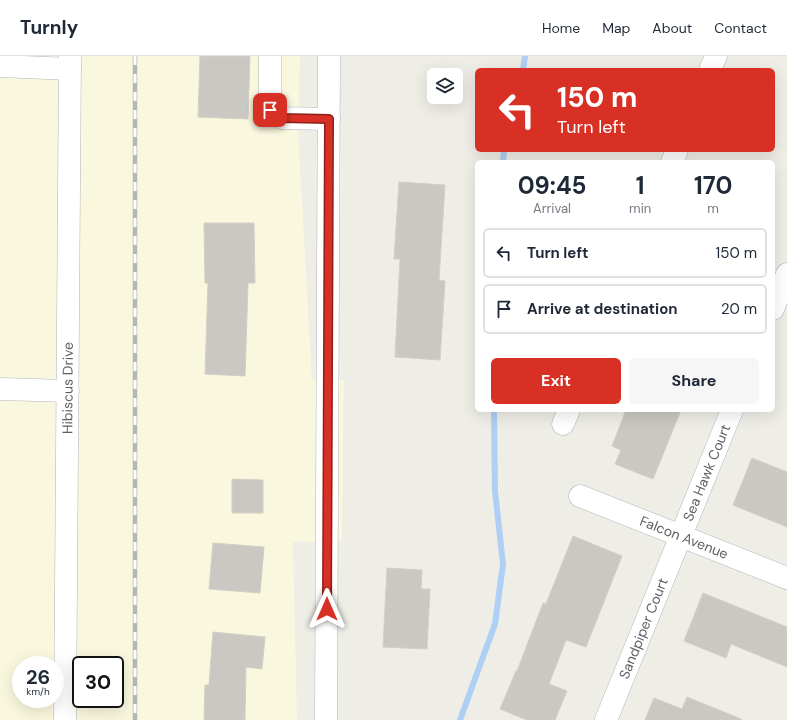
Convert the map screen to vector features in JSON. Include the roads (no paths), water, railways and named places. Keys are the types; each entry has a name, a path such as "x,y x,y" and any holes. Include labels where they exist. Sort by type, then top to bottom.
{"street":[{"path":"270,56 270,110 281,118 329,119"},
{"path":"326,720 329,56"},
{"path":"711,68 716,56"},
{"path":"0,66 70,62"},
{"name":"Hibiscus Drive","path":"65,720 70,62"},
{"path":"779,303 787,274"},
{"path":"0,389 68,391"},
{"name":"Sea Hawk Court","path":"682,536 731,412"},
{"name":"Falcon Avenue","path":"580,496 787,578"},
{"name":"Sandpiper Court","path":"606,720 682,536"}],"waterway":[{"path":"523,68 525,56"},
{"path":"503,160 504,152"},
{"path":"460,720 495,624 503,564 495,491 494,412"}],"railway":[{"path":"135,56 135,720"}]}
